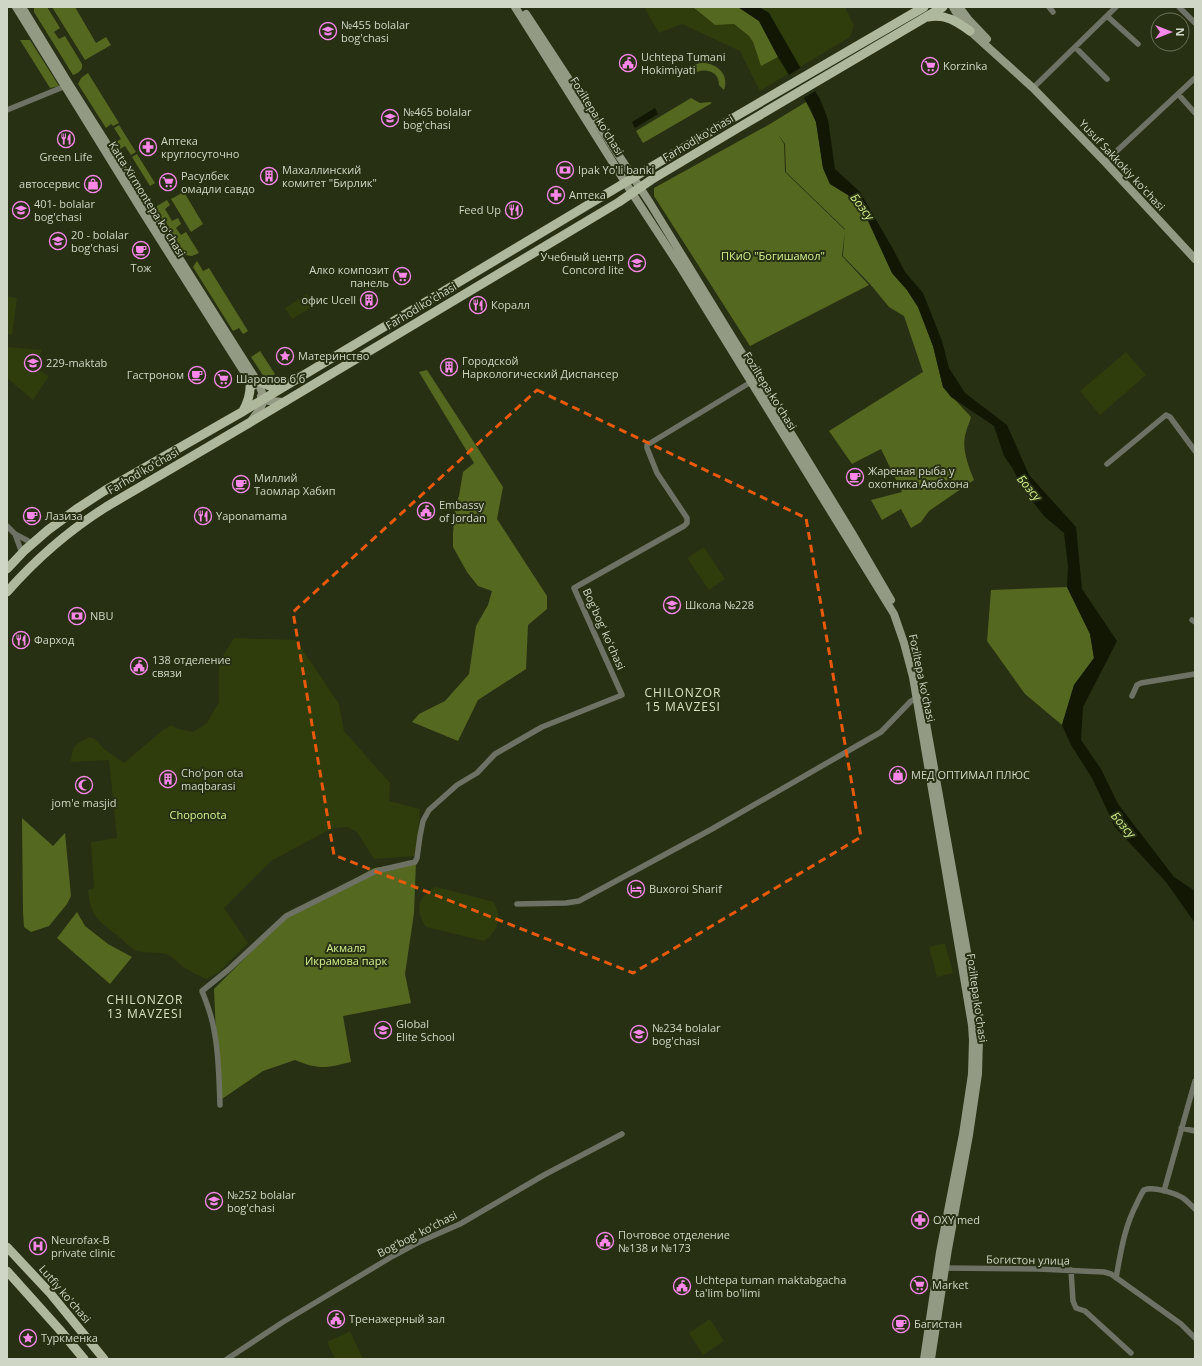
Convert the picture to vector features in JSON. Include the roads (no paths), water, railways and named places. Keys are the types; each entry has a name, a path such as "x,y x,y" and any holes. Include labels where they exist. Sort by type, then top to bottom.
{"main road":[{"name":"Katta Xirmontepa koʻchasi","path":"16,7 264,399"},
{"name":"Katta Xirmontepa koʻchasi","path":"22,7 67,86"},
{"name":"Foziltepa ko'chasi","path":"515,7 636,190 852,533 898,611 909,642 963,967 973,1040 972,1074 963,1134 952,1186 931,1359"},
{"name":"Foziltepa ko'chasi","path":"522,7 629,180"},
{"name":"Farhod ko'chasi","path":"7,569 32,543 66,516 95,497 286,386 733,118 924,7"},
{"name":"Farhod ko'chasi","path":"7,592 38,559 84,521 106,506 285,402 738,128 943,7"},
{"name":"Yusuf Sakkokiy ko'chasi","path":"953,7 961,22 1032,88 1105,162 1195,259"},
{"name":"Yusuf Sakkokiy ko'chasi","path":"959,7 980,32 1012,62 1032,88"},
{"path":"925,18 935,16 947,18 970,31"},
{"name":"Foziltepa ko'chasi","path":"636,190 679,265 894,614 919,697"},
{"path":"242,412 246,405 254,381 270,386 286,386"},
{"path":"249,423 263,404 264,399 269,401 285,402"},
{"name":"Lutfiy ko'chasi","path":"7,1247 50,1293 104,1359"},
{"name":"Foziltepa ko'chasi","path":"924,1359 941,1268"},
{"path":"7,1271 84,1359"}],"street":[{"path":"1049,7 1053,12"},
{"path":"1032,88 1116,7"},
{"path":"1179,7 1195,23"},
{"path":"1107,16 1138,44"},
{"path":"1075,47 1107,79"},
{"path":"1105,162 1195,78"},
{"path":"7,110 67,86"},
{"path":"1178,94 1195,112"},
{"name":"Bogʻbogʻ koʻchasi","path":"220,1105 218,1054 210,1012 202,991 234,965 286,916 376,871 415,862 423,821 430,810 457,785 477,773 495,754 542,727 622,695 574,588 687,523 687,518 657,473 647,445 751,382"},
{"path":"1107,464 1166,415 1170,417 1195,450"},
{"path":"7,526 15,534 32,543"},
{"path":"15,534 22,553"},
{"path":"1132,696 1137,685 1141,683 1195,674"},
{"path":"517,904 566,903 579,901 712,829 881,732 911,701 919,697"},
{"path":"1164,1191 1195,1081"},
{"path":"1181,1128 1195,1131"},
{"name":"Bogʻbogʻ koʻchasi","path":"227,1359 283,1322 393,1256 419,1242 460,1224 544,1175 622,1134"},
{"path":"1116,1278 1122,1240 1126,1227 1142,1192 1147,1189 1164,1191 1182,1197 1195,1209"},
{"name":"Богистон улица","path":"941,1268 1097,1270 1111,1274 1181,1324 1195,1338"},
{"path":"1071,1270 1073,1301 1076,1308 1085,1312 1132,1353"}],"water":[{"name":"Бозсу","path":"738,7 759,7 769,13 820,99 828,120 835,169 860,192 905,272 923,293 942,341 949,368 965,393 1007,425 1029,475 1076,527 1082,589 1117,641 1083,707 1081,740 1101,769 1118,804 1174,877 1195,891 1195,923 1166,882 1115,827 1092,778 1071,745 1062,725 1074,685 1094,658 1090,634 1067,587 1068,566 1064,533 1044,516 1022,488 1013,469 1004,456 994,426 951,397 943,387 933,346 918,307 907,290 892,273 864,212 853,203 848,195 830,184 823,168 816,122 810,108 778,57 759,21"},
{"path":"655,108 658,114 635,128 632,122"}],"place":[{"name":"№455 bolalar bog'chasi","path":"328,31"},
{"name":"Uchtepa Tumani Hokimiyati","path":"628,63"},
{"name":"Korzinka","path":"930,66"},
{"name":"№465 bolalar bog'chasi","path":"390,118"},
{"name":"Green Life","path":"66,139"},
{"name":"Аптека круглосуточно","path":"148,147"},
{"name":"Ipak Yo'li banki","path":"565,170"},
{"name":"Махаллинский комитет \"Бирлик\"","path":"269,176"},
{"name":"Расулбек омадли савдо","path":"168,182"},
{"name":"автосервис","path":"93,184"},
{"name":"Аптека","path":"556,195"},
{"name":"401- bolalar bog'chasi","path":"21,210"},
{"name":"Feed Up","path":"514,210"},
{"name":"20 - bolalar bog'chasi","path":"58,241"},
{"name":"Тож","path":"141,250"},
{"name":"Учебный центр Concord lite","path":"637,263"},
{"name":"Алко композит панель","path":"402,276"},
{"name":"офис Ucell","path":"369,300"},
{"name":"Коралл","path":"478,305"},
{"name":"Материнство","path":"285,356"},
{"name":"229-maktab","path":"33,363"},
{"name":"Городской Наркологический Диспансер","path":"449,367"},
{"name":"Гастроном","path":"197,375"},
{"name":"Шаропов б б","path":"223,379"},
{"name":"Жареная рыба у охотника Аюбхона","path":"855,477"},
{"name":"Миллий Таомлар Хабип","path":"241,484"},
{"name":"Embassy of Jordan","path":"426,511"},
{"name":"Лазиза","path":"32,516"},
{"name":"Yaponamama","path":"203,516"},
{"name":"Школа №228","path":"672,605"},
{"name":"NBU","path":"77,616"},
{"name":"Фарход","path":"21,640"},
{"name":"138 отделение связи","path":"139,666"},
{"name":"МЕД ОПТИМАЛ ПЛЮС","path":"898,775"},
{"name":"Choʻpon ota maqbarasi","path":"168,779"},
{"name":"jom'e masjid","path":"84,785"},
{"name":"Buxoroi Sharif","path":"636,889"},
{"name":"Global Elite School","path":"383,1030"},
{"name":"№234 bolalar bog'chasi","path":"639,1034"},
{"name":"№252 bolalar bog'chasi","path":"214,1201"},
{"name":"OXY med","path":"920,1220"},
{"name":"Почтовое отделение №138 и №173","path":"605,1241"},
{"name":"Neurofax-B private clinic","path":"38,1246"},
{"name":"Market","path":"919,1285"},
{"name":"Uchtepa tuman maktabgacha ta'lim bo'limi","path":"682,1286"},
{"name":"Тренажерный зал","path":"336,1319"},
{"name":"Багистан","path":"901,1324"},
{"name":"Туркменка","path":"28,1338"}],"district":[{"name":"CHILONZOR 15 MAVZESI","path":"683,700"},
{"name":"CHILONZOR 13 MAVZESI","path":"145,1007"}],"park label":[{"name":"ПКиО \"Богишамол\"","path":"773,256"},
{"name":"Choponota","path":"198,815"},
{"name":"Акмаля Икрамова парк","path":"346,954"}]}
